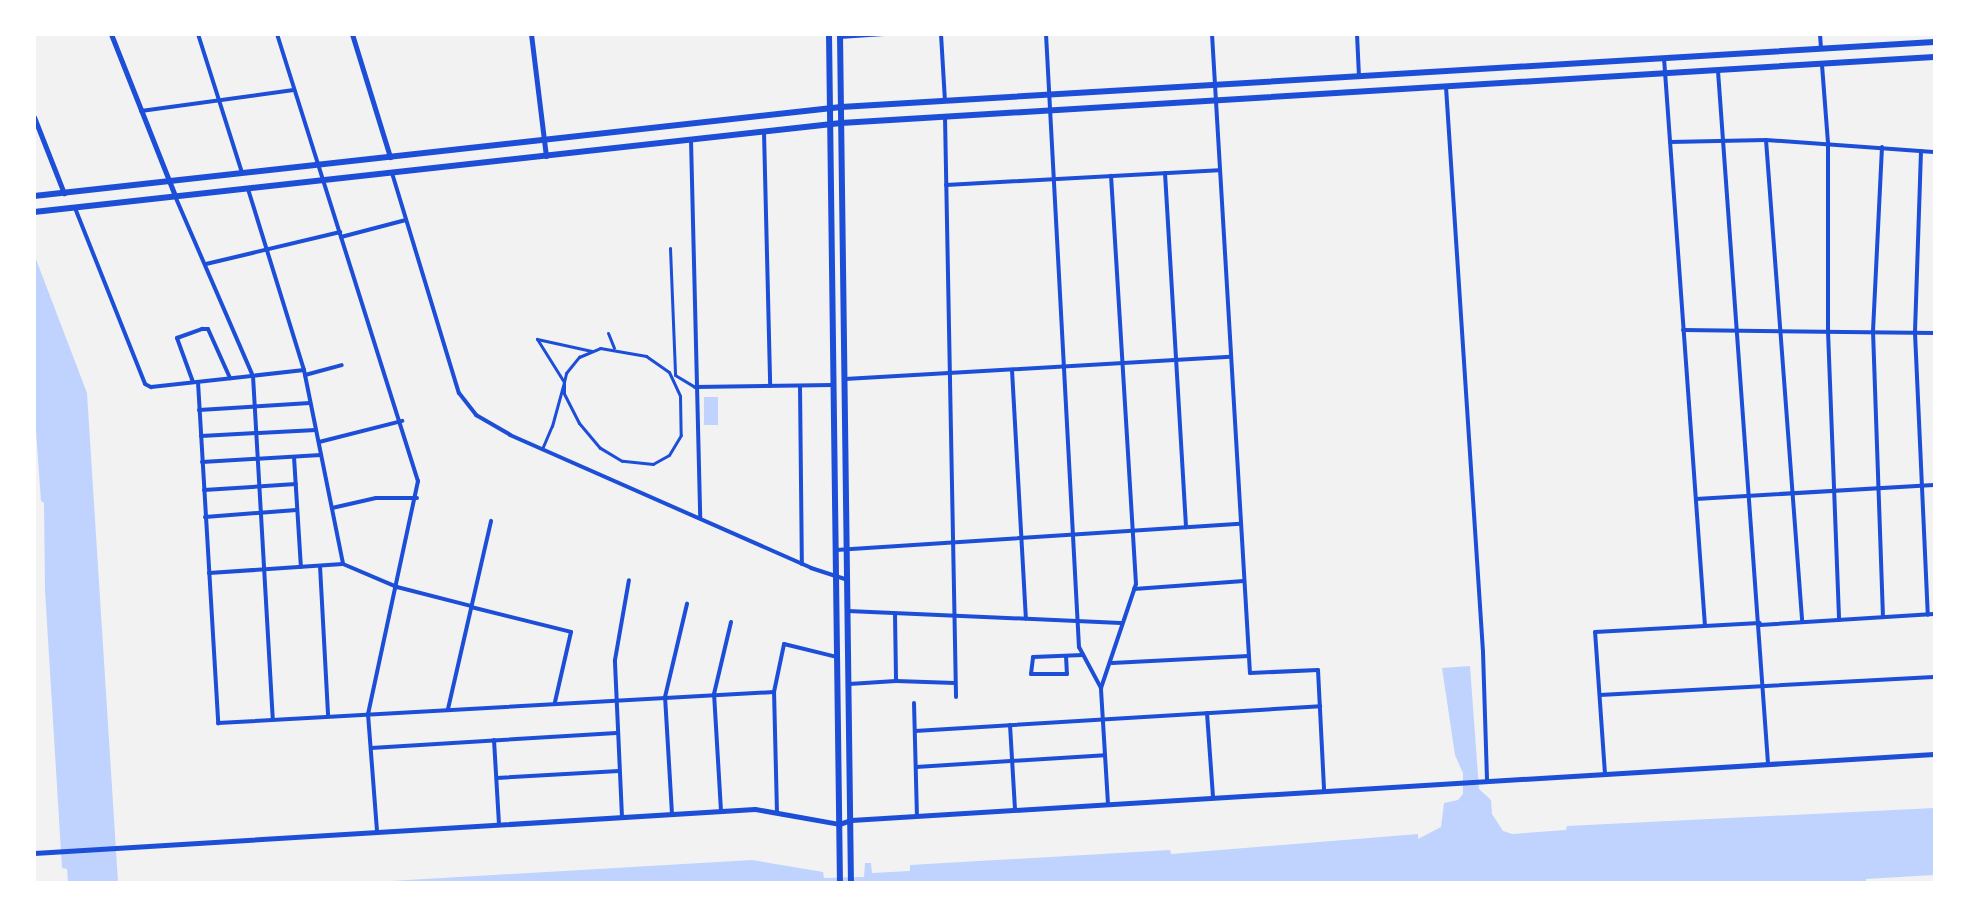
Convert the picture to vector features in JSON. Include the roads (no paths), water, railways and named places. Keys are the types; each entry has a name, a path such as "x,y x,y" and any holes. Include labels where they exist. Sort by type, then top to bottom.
{"main road":[{"path":"828,34 840,882"},
{"path":"840,36 851,882"},
{"path":"34,196 841,107 1935,42"},
{"path":"34,212 841,123 1935,57"}],"street":[{"path":"111,34 175,196 253,376 273,719"},
{"path":"198,34 242,173"},
{"path":"277,34 417,470 417,498 368,714 377,831"},
{"path":"352,34 390,157"},
{"path":"531,34 546,156"},
{"path":"840,36 884,34"},
{"path":"941,34 945,101"},
{"path":"1046,34 1076,534 1078,621 1083,655 1101,688 1108,804"},
{"path":"1212,34 1250,673 1318,670 1324,790"},
{"path":"1357,34 1359,76"},
{"path":"1820,34 1821,49"},
{"path":"1664,57 1705,626"},
{"path":"1822,65 1828,143 1828,331 1839,620"},
{"path":"1718,71 1760,624 1768,763"},
{"path":"1446,86 1483,652 1485,781"},
{"path":"141,111 294,90"},
{"path":"34,117 64,193"},
{"path":"945,117 956,697"},
{"path":"764,132 770,386"},
{"path":"1670,142 1723,139 1766,140 1935,152"},
{"path":"691,140 695,387 700,518"},
{"path":"1766,140 1802,622"},
{"path":"1882,147 1873,331 1876,488 1883,617"},
{"path":"1921,151 1915,333 1928,615"},
{"path":"946,185 1219,170"},
{"path":"392,173 463,400 490,424 542,449 802,564 848,581"},
{"path":"1165,173 1186,527"},
{"path":"1101,688 1112,663 1121,623 1133,589 1134,531 1111,176"},
{"path":"248,188 304,373 344,564"},
{"path":"75,207 145,384 151,387 304,373 342,365"},
{"path":"206,264 406,220"},
{"path":"592,351 537,339 564,382 570,406 600,448 622,461 653,464 669,455 681,435 680,396 673,376 670,248"},
{"path":"230,378 208,329 202,328 177,338 195,382 199,410 218,723 555,702 774,692"},
{"path":"1683,330 1935,333"},
{"path":"608,333 614,348"},
{"path":"542,449 564,382 579,357 592,351 614,348 646,356 673,376 695,387 834,385"},
{"path":"845,379 1230,357"},
{"path":"1012,369 1026,619"},
{"path":"800,386 802,564"},
{"path":"199,410 310,403"},
{"path":"318,442 402,421"},
{"path":"201,436 316,430"},
{"path":"202,462 321,455"},
{"path":"294,457 301,567"},
{"path":"204,490 296,484"},
{"path":"1696,499 1935,485"},
{"path":"332,508 376,498 417,498"},
{"path":"206,517 297,510"},
{"path":"448,709 491,521"},
{"path":"836,550 1240,524"},
{"path":"209,573 344,564 397,587 571,632 555,702"},
{"path":"320,566 328,716"},
{"path":"622,817 615,699 617,642 629,580"},
{"path":"1133,589 1244,581"},
{"path":"672,814 665,697 687,604"},
{"path":"848,611 1121,623"},
{"path":"895,614 896,681"},
{"path":"1605,774 1595,632 1935,614"},
{"path":"721,811 714,694 730,622"},
{"path":"777,813 774,692 784,644 837,657"},
{"path":"1066,656 1066,674 1031,674 1033,657 1083,655"},
{"path":"1112,663 1249,656"},
{"path":"1600,695 1935,677"},
{"path":"849,684 896,681 955,683"},
{"path":"914,703 917,816"},
{"path":"915,731 1320,706"},
{"path":"1207,713 1213,797"},
{"path":"1010,725 1015,810"},
{"path":"371,748 617,733"},
{"path":"494,740 499,824"},
{"path":"34,853 755,809 839,824 851,820 1935,754"},
{"path":"916,767 1105,755"},
{"path":"497,778 619,771"}],"water":[{"path":"34,254 87,393 118,882 68,882 67,869 62,868 45,590 44,503 41,501 34,402"},
{"path":"704,397 718,397 718,425 704,425"},
{"path":"1470,666 1479,789 1491,800 1492,814 1503,831 1512,834 1566,830 1567,826 1934,808 1934,875 1866,879 1866,882 374,882 752,860 823,872 824,878 864,877 865,863 871,863 872,873 910,871 910,865 1170,850 1171,854 1418,834 1418,839 1441,827 1444,803 1458,800 1463,794 1463,773 1455,755 1442,668"}]}
